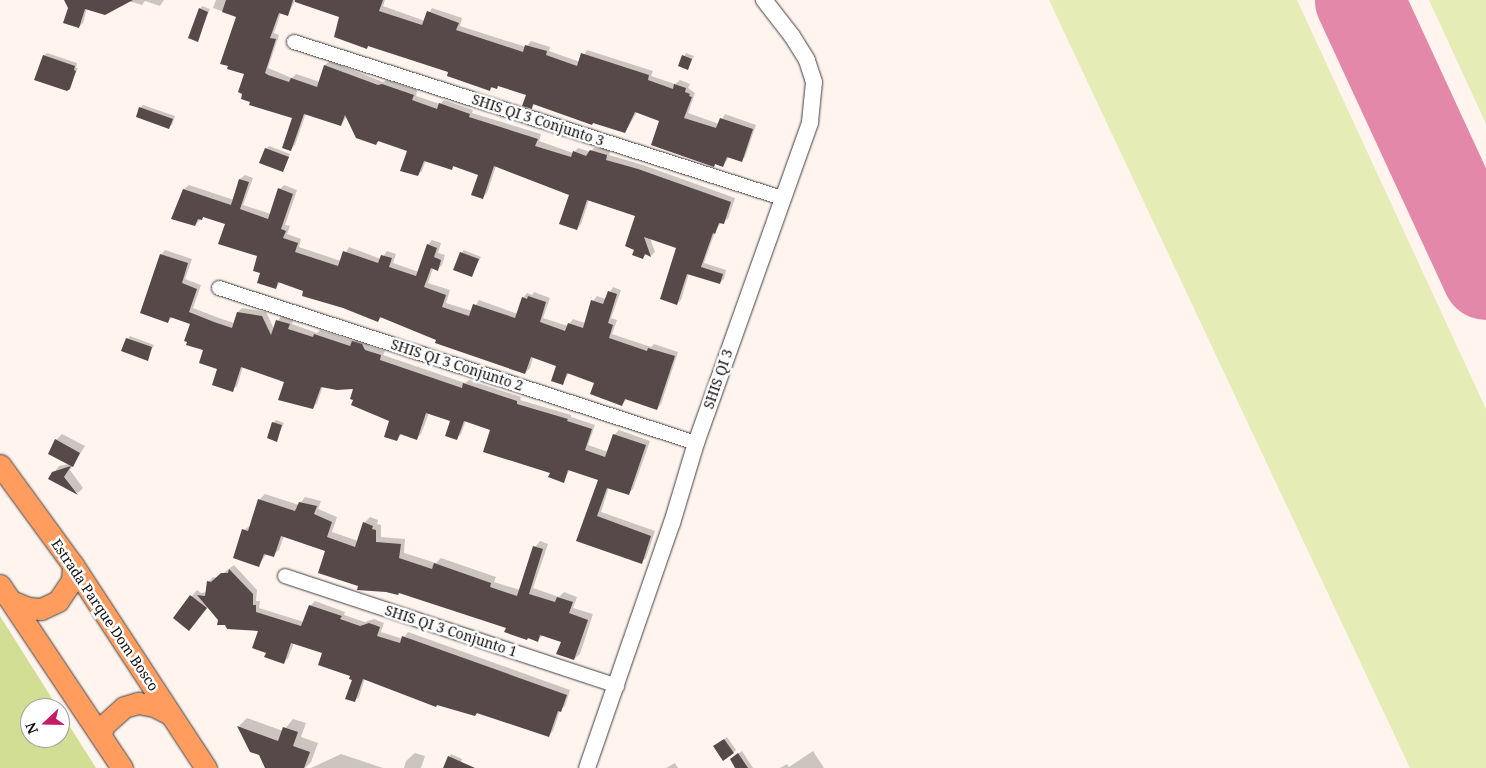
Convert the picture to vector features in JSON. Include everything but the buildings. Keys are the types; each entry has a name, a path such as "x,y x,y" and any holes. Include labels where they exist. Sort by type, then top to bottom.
{"main road":[{"name":"Estrada Parque Dom Bosco","path":"0,465 73,565 206,768"},
{"path":"6,593 28,608 41,609 58,601 72,580 73,565"},
{"path":"6,593 122,768"},
{"path":"39,643 40,630 45,620 60,608 77,602 99,605"},
{"path":"101,735 103,726 124,707 138,703 154,706 170,714"}],"street":[{"name":"SHIS QI 3","path":"587,768 672,524 696,443 810,122 814,82 807,60 792,36 764,0"},
{"name":"SHIS QI 3 Conjunto 3","path":"294,42 782,198"},
{"name":"SHIS QI 3 Conjunto 2","path":"219,288 696,443"},
{"name":"SHIS QI 3 Conjunto 1","path":"285,576 616,686"}],"green space":[{"path":"1049,0 1297,0 1486,409 1486,768 1410,768"},
{"path":"1429,0 1486,0 1486,124"},
{"path":"0,616 52,698 20,698 20,748 70,748 70,727 96,768 0,768"}],"runway":[{"path":"1359,0 1486,275"}]}
